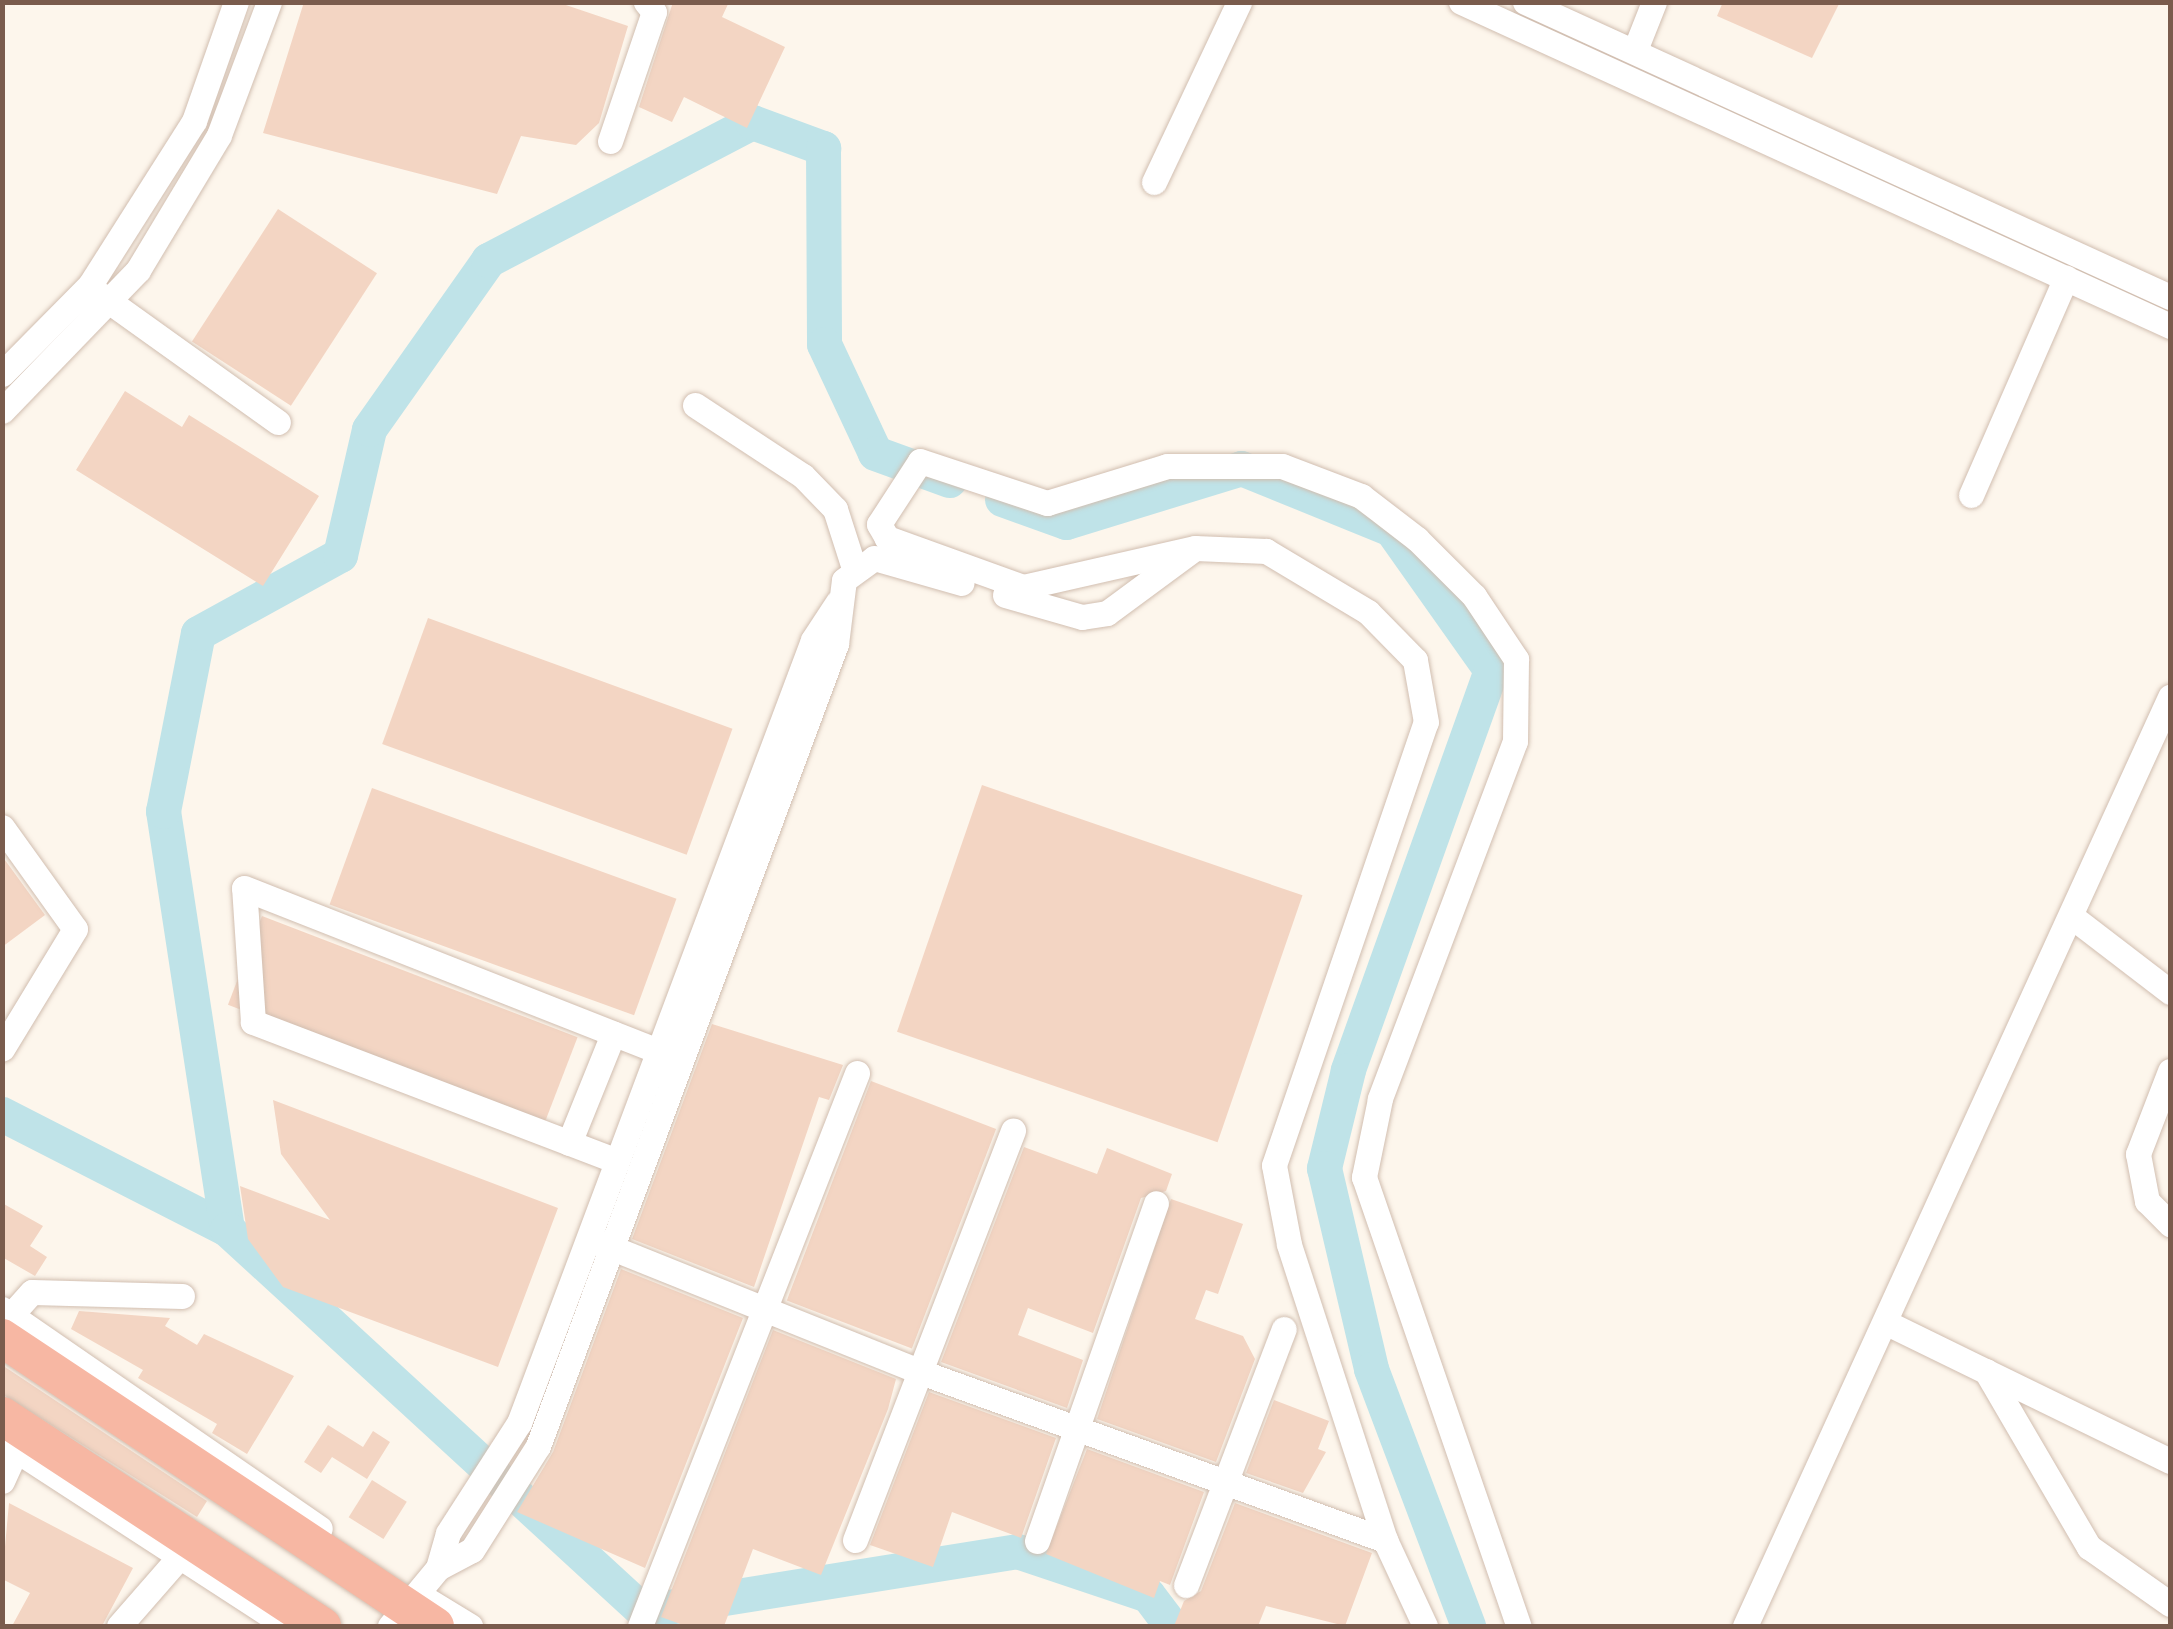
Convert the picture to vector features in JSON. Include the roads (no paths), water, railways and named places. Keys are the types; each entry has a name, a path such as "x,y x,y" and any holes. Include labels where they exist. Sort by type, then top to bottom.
{"highway":[{"path":"5,1320 413,1614"},
{"path":"12,1434 322,1626"}],"street":[{"path":"2,374 90,286 194,121 236,2"},
{"path":"2,411 110,305 219,136 270,2"},
{"path":"610,141 654,12 646,2"},
{"path":"1154,182 1239,2"},
{"path":"1462,2 2170,326"},
{"path":"1525,2 2170,297"},
{"path":"1636,50 1654,2"},
{"path":"194,121 219,136"},
{"path":"1971,495 2066,278"},
{"path":"90,286 110,305 278,422"},
{"path":"470,1626 413,1614 438,1568 472,1550 528,1466 598,1242 617,1161 813,640 840,600 853,565 835,509 804,476 695,405"},
{"path":"1422,1622 1385,1540 1288,1244 1274,1165 1426,722 1424,681 1368,612 1288,560 1195,548 1024,586 887,538 879,524 920,461 1047,503 1168,466 1282,466 1360,496 1418,539 1474,596 1516,659 1515,742 1380,1099 1364,1177 1518,1626"},
{"path":"853,565 874,558 1082,617 1124,604 1195,548"},
{"path":"598,1242 836,644 840,600"},
{"path":"1745,1626 2170,698"},
{"path":"2,827 75,929 2,1049"},
{"path":"617,1161 253,1022 244,888 658,1051"},
{"path":"2071,916 2170,992"},
{"path":"570,1143 612,1034"},
{"path":"2170,1072 2138,1154 2147,1201 2170,1224"},
{"path":"640,1626 664,1582 857,1074"},
{"path":"855,1540 1013,1130"},
{"path":"1037,1541 1156,1203"},
{"path":"598,1242 918,1371 1076,1422 1385,1540"},
{"path":"5,1320 32,1292 182,1296"},
{"path":"1885,1322 2170,1461"},
{"path":"1186,1585 1284,1328"},
{"path":"1986,1371 2089,1547 2170,1604"},
{"path":"2,1481 12,1434 180,1556 287,1626"},
{"path":"119,1626 180,1556"}],"waterway":[{"path":"2,1114 227,1229 163,811 198,633 340,555 369,429 488,260 752,122 823,148 824,344 875,453 949,480"},
{"path":"1002,499 1066,522 1241,468 1391,529 1491,670 1348,1070 1324,1168 1371,1369 1468,1626"},
{"path":"227,1229 643,1611 1017,1551 1148,1595 1171,1626"}]}
